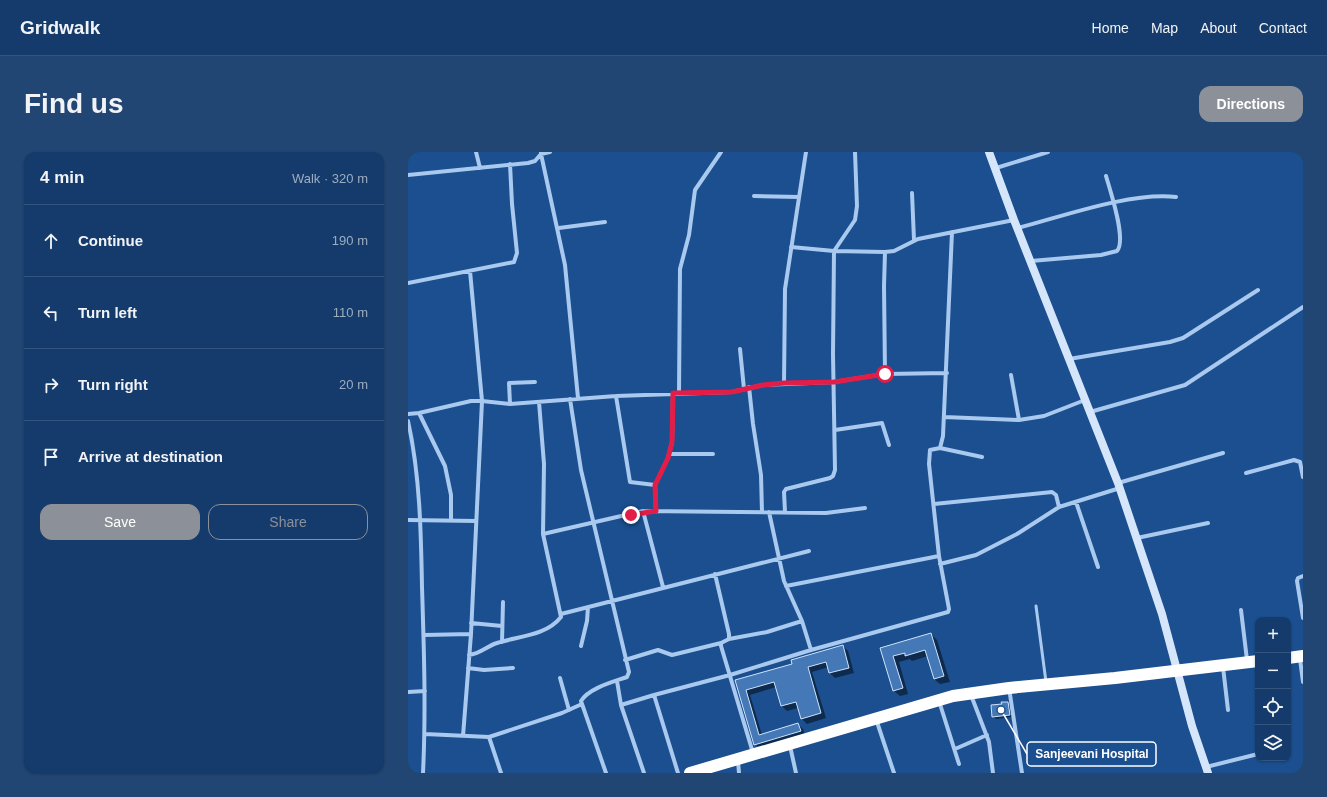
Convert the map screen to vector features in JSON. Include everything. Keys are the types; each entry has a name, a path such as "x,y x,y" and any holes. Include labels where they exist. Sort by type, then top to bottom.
{"highway":[{"path":"690,773 939,700 970,693 1252,662"}],"street":[{"path":"476,152 480,168"},
{"path":"408,175 480,168 535,160 541,153 550,152"},
{"path":"679,393 678,282 680,269 689,235 695,190 721,152"},
{"path":"784,383 785,289 806,152"},
{"path":"785,512 784,492 786,489 830,478 835,474 834,251 855,220 857,206 855,152"},
{"path":"989,152 1017,228 1031,260 1119,486 1162,614 1207,770 1255,755"},
{"path":"996,168 1048,152"},
{"path":"541,153 565,265 578,398"},
{"path":"408,283 514,262 516,259 510,164"},
{"path":"1031,260 1101,254 1117,251 1120,246 1114,203 1106,176"},
{"path":"912,193 914,240"},
{"path":"754,196 799,197"},
{"path":"1017,228 1114,203 1148,196 1176,197"},
{"path":"791,247 834,251 894,251 914,240 1014,220"},
{"path":"558,228 605,222"},
{"path":"940,448 943,436 947,373 952,232"},
{"path":"885,252 885,374"},
{"path":"463,736 471,634 482,401 470,271"},
{"path":"1069,359 1170,342 1183,338 1258,290"},
{"path":"1090,412 1185,385 1303,307"},
{"path":"740,349 744,389"},
{"path":"408,414 419,413 450,405 482,401 510,404 578,398 673,393 732,392 749,387 784,383 834,382 885,374 947,373"},
{"path":"1011,375 1019,420"},
{"path":"510,404 509,383 535,382"},
{"path":"749,387 761,475 762,512"},
{"path":"656,511 655,485 669,454 672,442 673,393"},
{"path":"616,396 630,482 655,485"},
{"path":"570,399 581,470 629,672 627,677 594,690 583,697 581,701 606,773"},
{"path":"944,417 1019,420 1044,416 1086,400"},
{"path":"469,655 477,654 489,646 548,628 558,621 561,614 543,534 544,464 539,402"},
{"path":"419,413 445,466 451,495 451,520"},
{"path":"408,421 413,445 420,519 425,691 423,773"},
{"path":"835,430 882,423 889,445"},
{"path":"621,706 654,695 730,675 811,650 948,612 950,609 940,564 929,454 933,448 940,448 982,457"},
{"path":"940,564 976,555 1017,534 1059,507 1223,453"},
{"path":"669,454 713,454"},
{"path":"1246,473 1294,460 1300,462 1303,477"},
{"path":"934,504 1052,492 1056,495 1059,507"},
{"path":"1076,502 1098,567"},
{"path":"543,534 593,524 643,511 826,513 865,508"},
{"path":"643,511 663,587"},
{"path":"769,512 786,586 802,621 811,650"},
{"path":"408,520 476,521"},
{"path":"1137,538 1208,523"},
{"path":"561,614 809,551"},
{"path":"786,586 939,556"},
{"path":"715,574 729,639"},
{"path":"1303,576 1298,578 1297,581 1303,618"},
{"path":"502,602 502,642"},
{"path":"581,646 587,621 588,607"},
{"path":"1241,610 1252,662"},
{"path":"625,660 658,650 672,655 721,643 729,639 767,632 802,621"},
{"path":"471,623 502,626"},
{"path":"424,635 471,634"},
{"path":"721,643 754,754"},
{"path":"1297,657 1303,682"},
{"path":"1223,664 1228,710"},
{"path":"468,668 484,670 512,668"},
{"path":"560,678 569,710"},
{"path":"617,681 621,706 644,773"},
{"path":"1009,688 1022,773"},
{"path":"408,692 425,691"},
{"path":"970,693 987,735 993,773"},
{"path":"654,695 678,773"},
{"path":"939,700 960,764"},
{"path":"425,734 489,737 569,710 582,704"},
{"path":"876,719 894,773"},
{"path":"955,749 987,735"},
{"path":"489,737 501,773"},
{"path":"789,744 796,773"},
{"path":"737,759 740,773"}],"lane":[{"path":"1036,606 1046,685"}],"building":[{"path":"931,633 944,676 934,679 925,650 905,656 905,653 893,656 903,688 893,691 880,648"},
{"path":"843,645 849,668 829,673 826,662 808,667 821,713 801,719 796,702 781,706 774,682 746,690 759,735 798,723 801,731 754,745 735,680 792,664 791,660"},
{"path":"1001,702 1008,702 1010,715 992,717 991,705 1002,704"}],"place":[{"name":"Sanjeevani Hospital","path":"1001,710"}],"route":[{"path":"631,515 643,511 656,511 655,485 668,458 672,442 673,393 704,394 732,392 763,385 834,382 885,374"}]}
